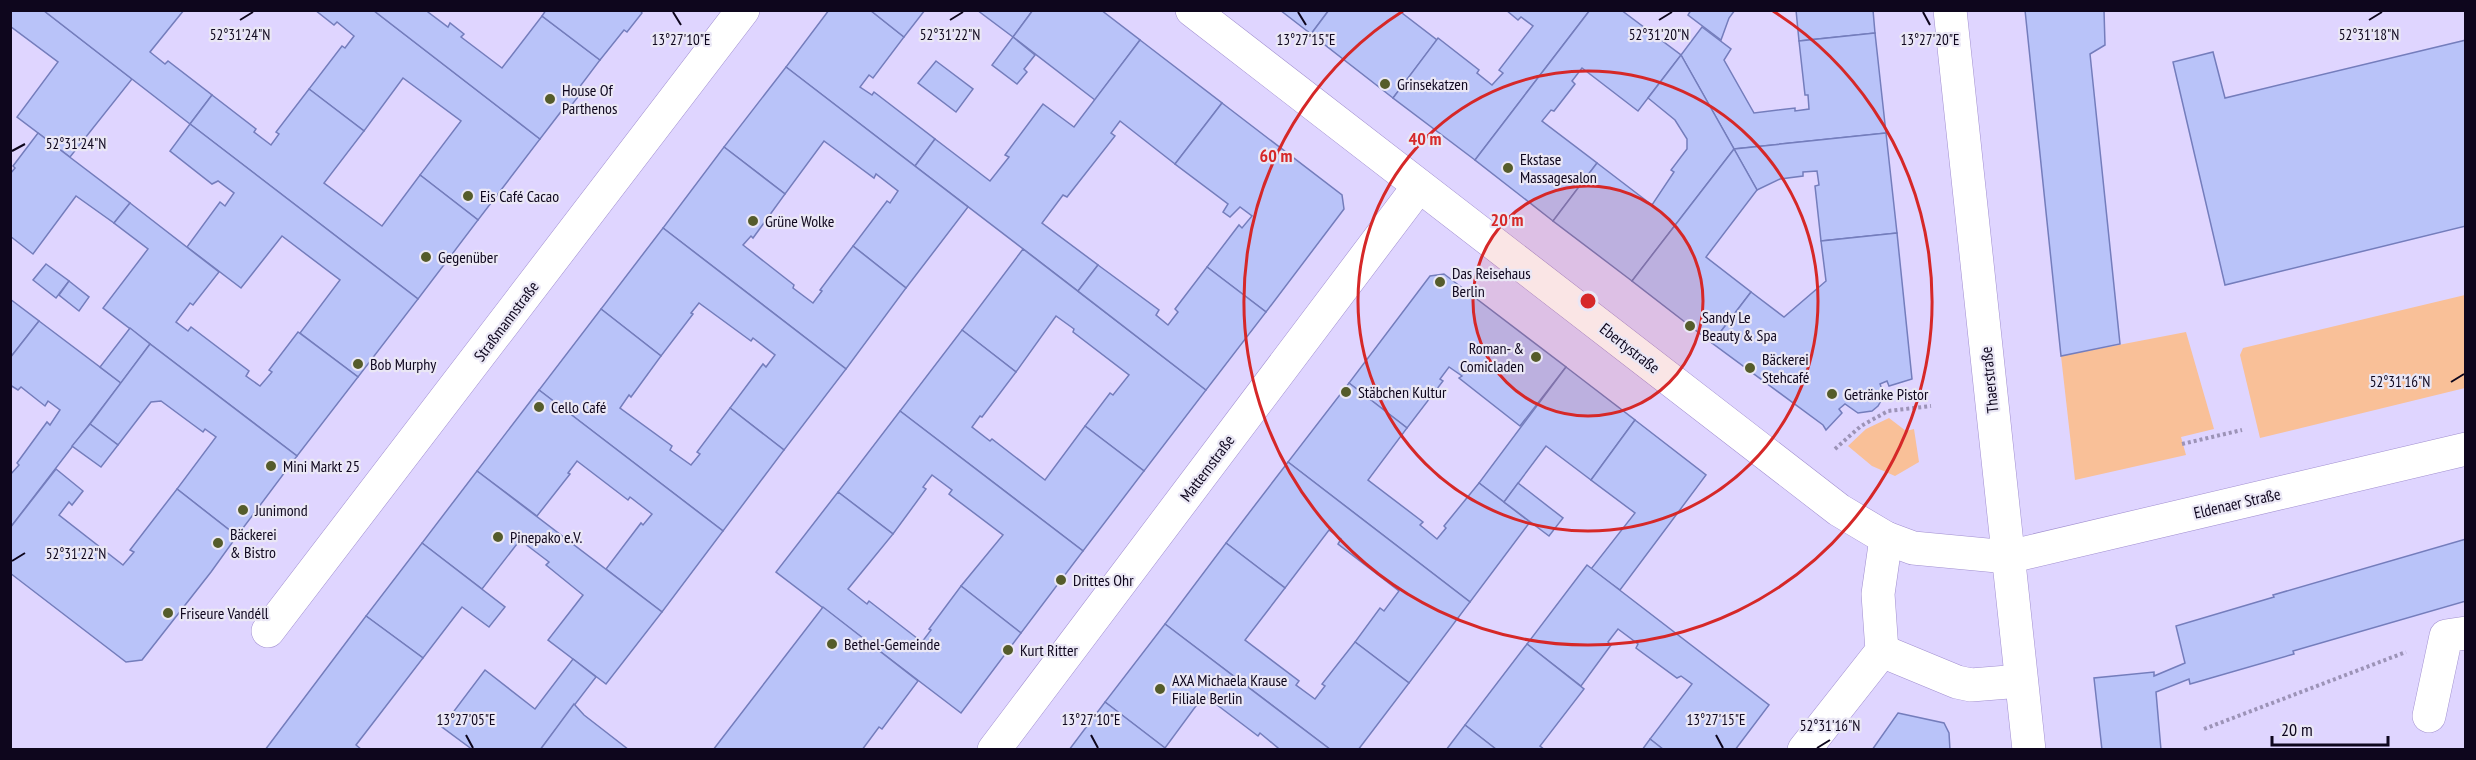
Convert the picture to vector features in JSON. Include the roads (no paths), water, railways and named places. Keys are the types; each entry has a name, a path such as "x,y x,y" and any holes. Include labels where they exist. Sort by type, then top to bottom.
{"street":[{"name":"Straßmannstraße","path":"268,632 744,10"},
{"name":"Ebertystraße","path":"1192,10 1839,510 1886,538 1912,548 2008,557"},
{"name":"Thaerstraße","path":"1950,10 2029,750"},
{"name":"Matternstraße","path":"994,750 1419,186"},
{"name":"Eldenaer Straße","path":"2008,557 2466,449"},
{"path":"1803,750 1882,651 1878,594 1886,538"},
{"path":"2429,716 2456,634"},
{"path":"1882,651 1957,682 1971,685 2021,681"}],"place":[{"name":"Grinsekatzen","path":"1385,84"},
{"name":"House Of Parthenos","path":"550,99"},
{"name":"Ekstase Massagesalon","path":"1508,168"},
{"name":"Eis Café Cacao","path":"468,196"},
{"name":"Grüne Wolke","path":"753,221"},
{"name":"Gegenüber","path":"426,257"},
{"name":"Das Reisehaus Berlin","path":"1440,282"},
{"name":"Sandy Le Beauty & Spa","path":"1690,326"},
{"name":"Roman- & Comicladen","path":"1536,357"},
{"name":"Bob Murphy","path":"358,364"},
{"name":"Bäckerei Stehcafé","path":"1750,368"},
{"name":"Stäbchen Kultur","path":"1346,392"},
{"name":"Getränke Pistor","path":"1832,394"},
{"name":"Cello Café","path":"539,407"},
{"name":"Mini Markt 25","path":"271,466"},
{"name":"Junimond","path":"243,510"},
{"name":"Pinepako e.V.","path":"498,537"},
{"name":"Bäckerei & Bistro","path":"218,543"},
{"name":"Drittes Ohr","path":"1061,580"},
{"name":"Friseure Vandéll","path":"168,613"},
{"name":"Bethel-Gemeinde","path":"832,644"},
{"name":"Kurt Ritter","path":"1008,650"},
{"name":"AXA Michaela Krause Filiale Berlin","path":"1160,689"}]}
